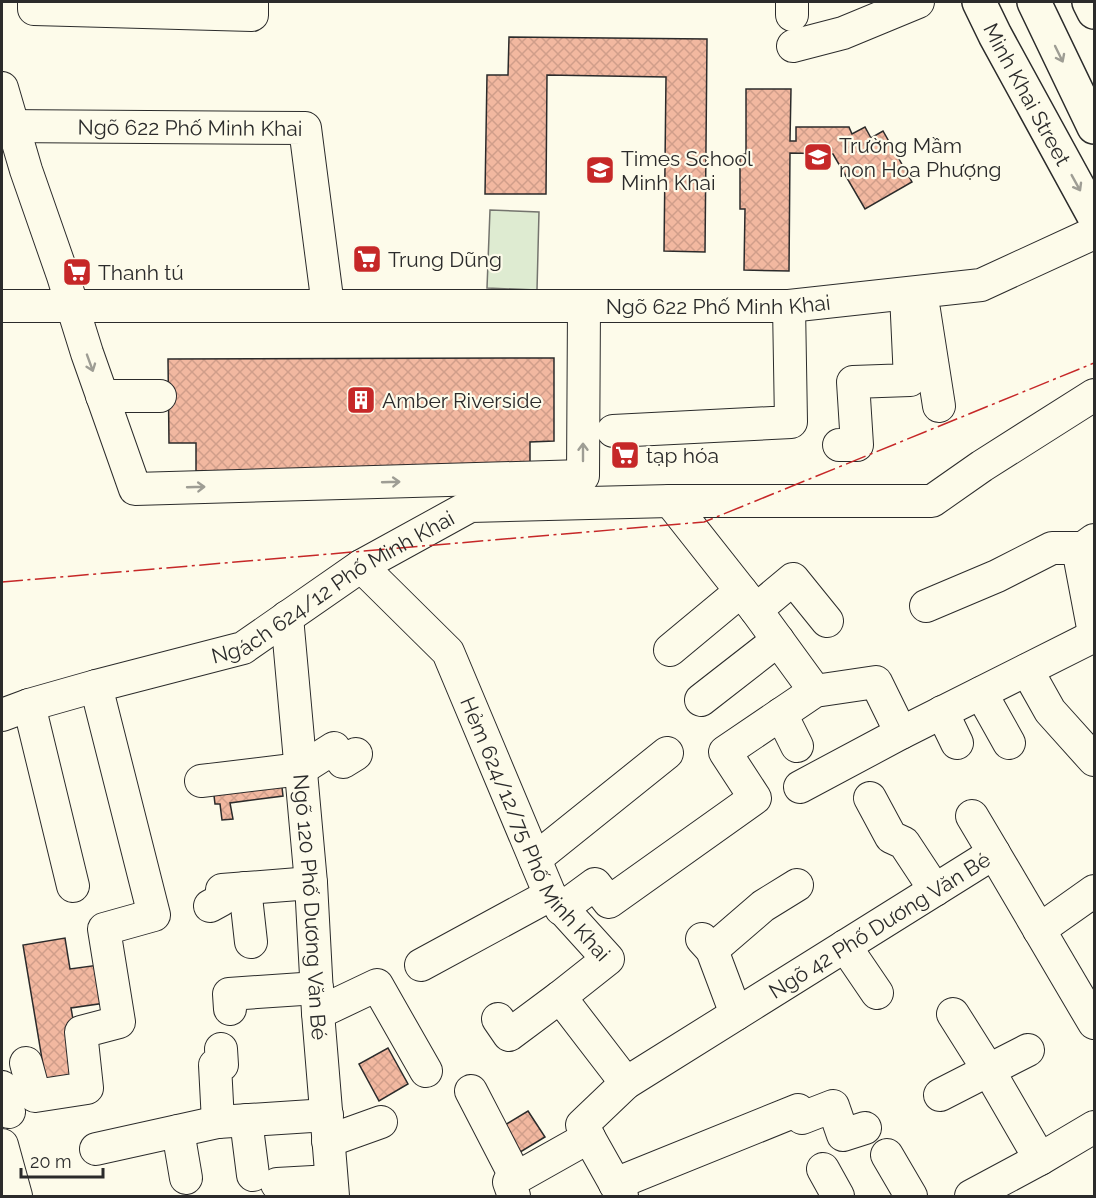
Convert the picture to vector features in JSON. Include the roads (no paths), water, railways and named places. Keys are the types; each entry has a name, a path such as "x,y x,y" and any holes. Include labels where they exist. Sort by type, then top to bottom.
{"main road":[{"name":"Minh Khai Street","path":"980,2 995,35 1095,216"},
{"path":"1034,2 1095,127"},
{"path":"1089,2 1095,12"}],"street":[{"path":"34,2 34,9 252,15 252,2"},
{"path":"793,46 843,33 918,2"},
{"path":"2,88 7,126 73,307 135,489 583,476 584,306"},
{"name":"Ngõ 622 Phố Minh Khai","path":"7,126 305,128 328,306"},
{"name":"Ngõ 622 Phố Minh Khai","path":"2,306 789,306 981,285 1095,233"},
{"path":"914,293 939,406"},
{"path":"839,446 857,445 853,382 910,380 914,293"},
{"path":"613,430 791,422 789,306"},
{"name":"Ngách 624/12 Phố Minh Khai","path":"15,710 96,686 243,648 361,566 471,506 670,501 932,501 982,466 1095,395"},
{"path":"102,396 160,396"},
{"path":"670,501 749,600 815,690"},
{"path":"926,606 997,576 1052,548 1089,544"},
{"path":"800,787 900,733 1095,635 1080,559 1089,544"},
{"name":"Hẻm 624/12/75 Phố Minh Khai","path":"361,566 448,652 535,859 556,902 608,959 560,997"},
{"path":"670,650 749,600 793,579 827,621"},
{"name":"Ngõ 120 Phố Dương Văn Bé","path":"287,617 311,883 332,1189"},
{"path":"701,700 778,640"},
{"path":"1027,670 1050,711 1094,759"},
{"path":"421,964 595,884 609,902 755,798 725,752 815,690 876,682 900,733"},
{"path":"26,1063 36,1096 87,1088 81,1032 119,1022 104,929 154,915 96,686"},
{"path":"981,693 1009,743"},
{"path":"15,710 73,886"},
{"path":"942,712 957,743"},
{"path":"781,714 797,746"},
{"path":"201,781 301,769 334,748 343,762 356,754"},
{"path":"535,859 667,753"},
{"path":"870,798 891,837 904,843 935,890"},
{"path":"972,816 994,853"},
{"name":"Ngõ 42 Phố Dương Văn Bé","path":"589,1137 582,1125 626,1083 994,853 1095,1023"},
{"path":"210,906 221,900 222,890 311,883"},
{"path":"736,1014 707,944 797,885"},
{"path":"245,888 251,942"},
{"path":"1039,930 1095,891"},
{"path":"845,946 877,993"},
{"path":"230,1009 229,994 318,1000 377,985 426,1071"},
{"path":"498,1019 509,1035 560,997 626,1083"},
{"path":"953,1014 1040,1159"},
{"path":"221,1049 222,1065 215,1065 232,1121 265,1179 332,1189"},
{"path":"940,1095 1028,1050"},
{"path":"471,1091 515,1187 589,1137 618,1190 798,1110 802,1118 833,1106 843,1135 865,1128"},
{"path":"96,1149 232,1121 328,1128 381,1122"},
{"path":"971,1197 1095,1127"},
{"path":"178,1131 186,1178"},
{"path":"2,1145 16,1197"},
{"path":"887,1155 911,1197"},
{"path":"823,1169 838,1197"}],"place":[{"name":"Trường Mầm non Hoa Phượng","path":"818,157"},
{"name":"Times School Minh Khai","path":"600,170"},
{"name":"Trung Dũng","path":"367,259"},
{"name":"Thanh tú","path":"77,272"},
{"name":"Amber Riverside","path":"361,400"},
{"name":"tạp hóa","path":"625,455"}]}
